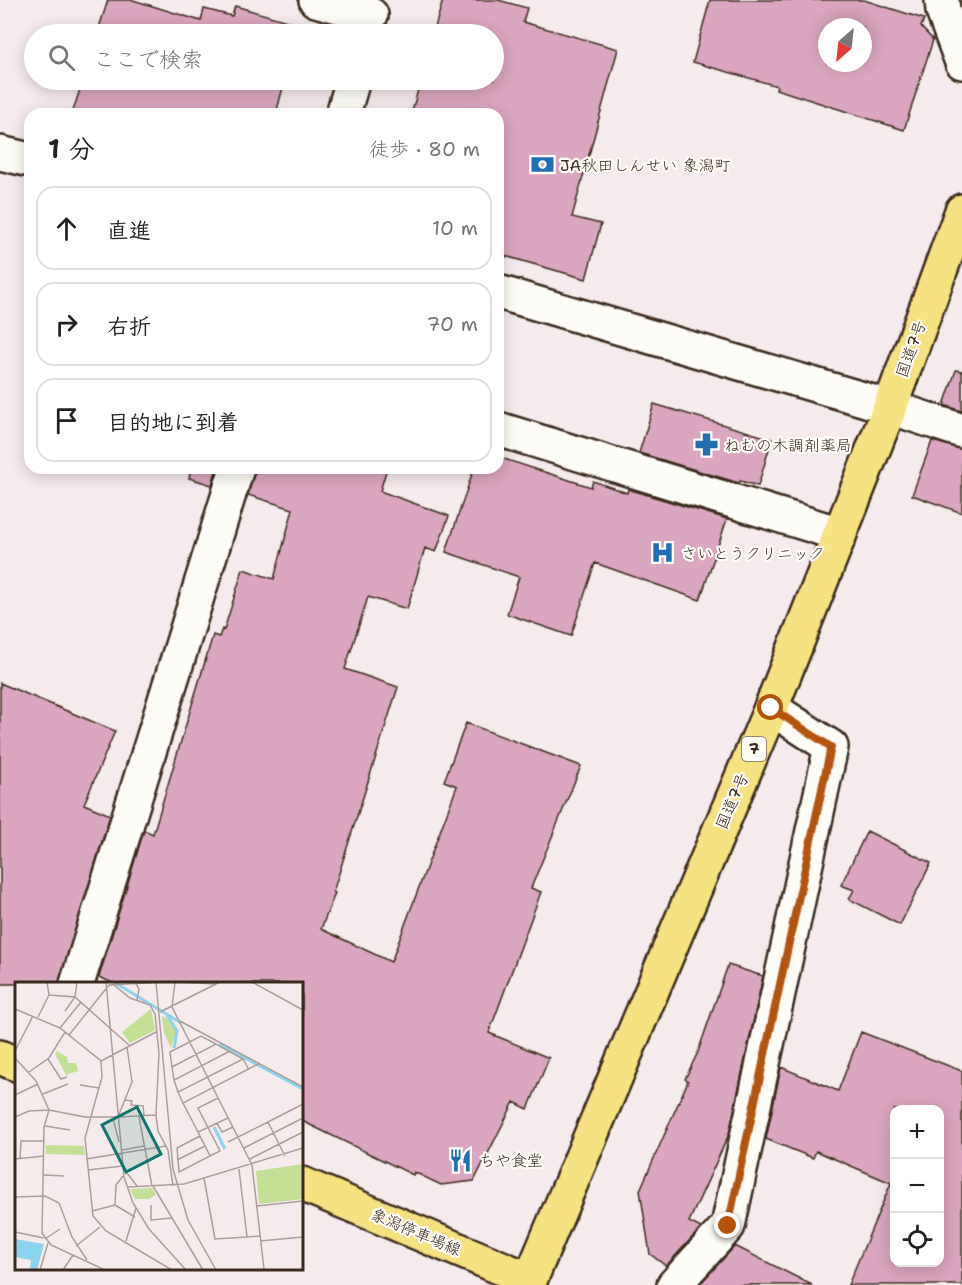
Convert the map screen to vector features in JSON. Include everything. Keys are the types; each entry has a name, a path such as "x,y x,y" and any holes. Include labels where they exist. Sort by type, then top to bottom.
{"main road":[{"name":"国道7号","path":"531,1284 771,708 890,407 962,212"},
{"path":"0,1057 15,1064"},
{"name":"象潟停車場線","path":"303,1184 531,1284"}],"street":[{"path":"316,0 371,17"},
{"path":"942,0 943,11 962,62"},
{"path":"345,108 350,90"},
{"path":"0,153 24,159"},
{"path":"504,294 890,407 962,431"},
{"path":"504,431 840,534"},
{"path":"78,982 235,474"},
{"path":"674,1285 728,1226 831,747 771,708"}],"building":[{"path":"108,0 133,0 201,21 204,9 232,16 235,6 298,24 100,24"},
{"name":"JA秋田しんせい 象潟町","path":"443,0 498,0 527,8 523,22 618,49 572,217 601,224 586,279 504,256 504,108 413,108 418,90 504,90 504,24 436,24"},
{"path":"710,0 864,0 924,19 921,27 933,40 904,130 776,89 777,86 693,62"},
{"path":"80,90 282,90 278,108 74,108"},
{"path":"956,370 962,371 962,411 944,405"},
{"name":"ねむの木調剤薬局","path":"654,404 772,439 758,486 740,481 739,483 639,453"},
{"path":"932,441 962,449 962,513 912,495"},
{"path":"504,459 591,487 593,481 627,493 628,489 727,519 700,600 595,563 571,636 507,614 519,577 446,552 472,474 504,474"},
{"path":"190,474 215,474 212,485 189,478"},
{"path":"253,474 385,474 380,491 449,516 436,552 425,548 407,609 368,597 345,669 398,687 333,892 335,893 321,929 391,962 457,786 444,781 466,723 581,766 531,888 541,892 489,1033 549,1058 528,1109 514,1102 474,1181 441,1185 414,1172 413,1175 303,1121 303,982 110,982 99,977 144,830 153,834 213,635 219,637 222,629 224,630 243,569 274,579 293,509 248,495"},
{"path":"0,683 115,731 84,804 110,815 60,982 0,984"},
{"path":"867,831 931,863 900,925 849,899 854,890 841,885"},
{"path":"728,965 763,976 729,1134 689,1222 701,1228 666,1266 650,1254 640,1190 688,1081 685,1079 698,1052"},
{"path":"861,1032 962,1071 962,1285 848,1285 890,1185 890,1267 944,1267 944,1105 890,1105 890,1183 816,1151 813,1158 766,1139 781,1067 838,1091"},
{"path":"735,1246 812,1285 699,1285"}],"place":[{"name":"JA秋田しんせい 象潟町","path":"542,165"},
{"name":"ねむの木調剤薬局","path":"706,445"},
{"name":"さいとうクリニック","path":"663,553"},
{"name":"ちや食堂","path":"461,1160"}],"route":[{"path":"728,1226 831,747 771,708"}]}
